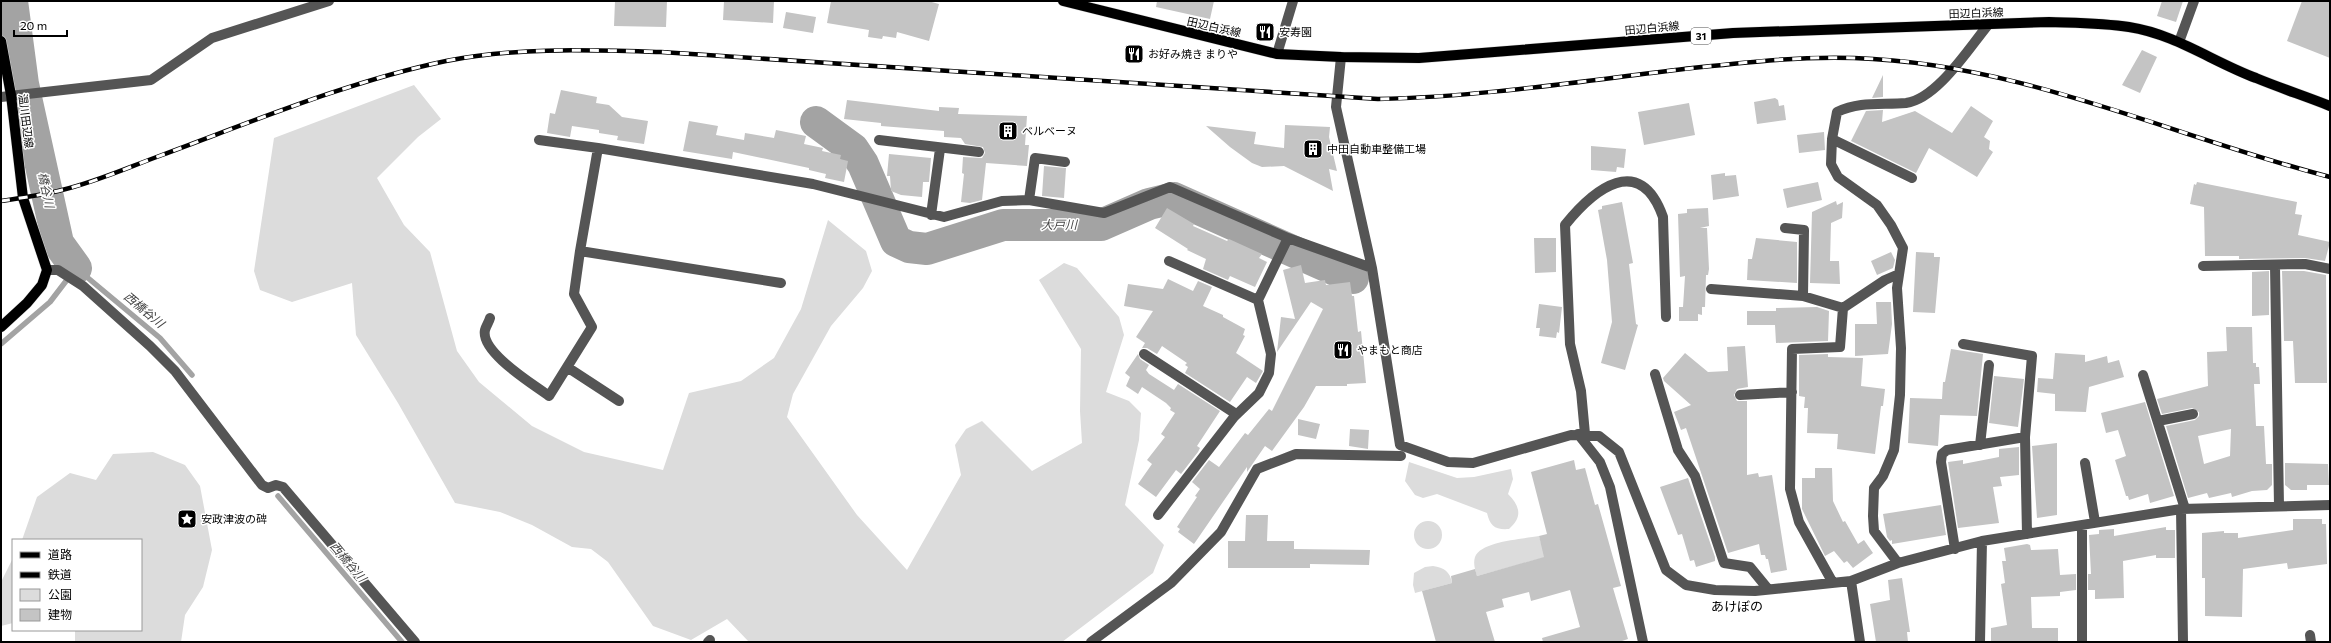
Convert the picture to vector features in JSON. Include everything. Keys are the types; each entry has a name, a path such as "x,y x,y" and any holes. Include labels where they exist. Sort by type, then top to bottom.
{"main road":[{"name":"田辺白浜線","path":"1063,1 1277,54 1340,57 1419,58 1733,34 2049,22 2129,27 2179,42 2255,78 2330,106"},
{"name":"温川田辺線","path":"1,42 23,198 47,270"},
{"path":"1,327 27,303 42,285 47,270"}],"street":[{"path":"9,95 151,80 212,38 329,1"},
{"path":"1277,54 1293,1"},
{"path":"2179,42 2194,1"},
{"path":"1898,564 1874,532 1873,516 1874,488 1883,476 1894,450 1900,395 1901,348 1897,288 1903,248 1877,206 1838,177 1831,164 1832,139 1837,112 1851,105 1908,102 1927,95 1954,68 1988,25"},
{"path":"1340,57 1336,107 1372,268 1400,444 1448,462 1473,463 1582,434 1599,436 1619,452 1666,570 1686,586 1715,590 1768,589 1851,582 1898,564 1982,541 2096,522 2183,509 2330,505"},
{"path":"1832,139 1912,178"},
{"path":"539,140 598,148 812,184 931,215 944,217 1002,201 1029,200 1104,213 1170,187 1288,239 1372,268"},
{"path":"879,140 940,149 979,152"},
{"path":"490,318 484,330 487,342 493,353 549,396 592,327 574,294 598,148"},
{"path":"931,215 940,149"},
{"path":"1029,200 1035,158 1066,162"},
{"path":"1643,642 1610,487 1600,462 1582,434 1581,390 1570,344 1565,225 1578,210 1604,189 1615,184 1626,181 1638,182 1650,191 1658,202 1663,217 1666,317"},
{"path":"1785,228 1804,230 1803,296"},
{"path":"1158,515 1236,414 1259,392 1269,373 1271,354 1258,300 1288,239"},
{"path":"580,251 781,283"},
{"path":"1169,261 1258,300"},
{"path":"2204,266 2275,266 2304,264 2330,269"},
{"path":"2275,266 2279,506"},
{"path":"47,270 58,270 83,286 139,335 175,371 262,485 268,488 276,485 283,487 415,642"},
{"path":"1843,308 1885,280 1899,274"},
{"path":"1711,290 1803,296 1843,308"},
{"path":"1834,583 1799,522 1790,489 1792,349 1840,347 1843,308"},
{"path":"1963,344 2032,356 2025,437 2027,534"},
{"path":"1144,354 1236,414"},
{"path":"1980,444 1989,365"},
{"path":"566,367 619,401"},
{"path":"1655,374 1678,450 1695,476 1724,563 1750,567 1768,589"},
{"path":"2143,375 2158,421 2183,509 2183,642"},
{"path":"1740,395 1792,392"},
{"path":"2158,421 2193,414"},
{"path":"1955,548 1940,462 1942,454 1947,450 2025,437"},
{"path":"1091,642 1171,583 1221,532 1257,469 1296,454 1401,456"},
{"path":"2085,463 2096,522"},
{"path":"2082,525 2082,642"},
{"path":"1980,642 1982,541"},
{"path":"1851,582 1860,642"}],"green space":[{"path":"414,85 441,119 418,137 377,178 404,225 430,252 457,351 479,382 532,426 584,452 663,470 689,393 741,381 774,358 801,309 828,220 866,251 872,271 863,288 831,326 793,394 787,417 857,515 907,570 961,475 955,445 966,429 982,421 1032,471 1082,443 1080,411 1081,349 1039,280 1064,263 1077,268 1119,317 1124,335 1106,392 1129,401 1141,413 1139,440 1125,505 1164,545 1153,573 1062,642 749,642 727,619 691,640 653,626 608,562 591,549 572,547 532,525 500,512 455,503 398,403 356,335 352,283 292,302 260,290 254,271 274,138"},
{"path":"153,452 185,465 200,486 212,550 203,587 185,615 181,642 75,642 75,631 142,631 142,539 22,539 37,497 70,473 96,480 113,454"},
{"path":"1409,462 1457,478 1474,477 1511,469 1513,479 1508,494 1517,507 1518,516 1516,520 1509,529 1500,529 1492,524 1487,513 1437,494 1423,498 1415,495 1405,481"},
{"path":"1428,521 1434,522 1438,525 1441,529 1441,541 1438,545 1434,548 1428,549 1422,548 1418,545 1415,541 1414,535 1415,529 1418,525 1422,522"},
{"path":"1539,536 1541,543 1582,547 1477,576 1474,559 1485,547 1503,542"},
{"path":"12,560 12,623 1,626 1,582"},
{"path":"1433,566 1446,571 1450,576 1452,583 1415,593 1413,585 1414,573 1425,567"}],"building":[{"path":"615,1 667,1 666,27 614,26"},
{"path":"724,1 774,1 773,23 723,20"},
{"path":"831,1 928,1 939,4 929,41 897,32 896,38 883,36 882,39 868,37 869,30 827,23"},
{"path":"1157,1 1214,1 1210,19 1156,7"},
{"path":"2162,1 2183,1 2176,22 2157,16"},
{"path":"2302,1 2330,1 2330,58 2287,41"},
{"path":"786,12 816,17 813,33 783,28"},
{"path":"2142,50 2157,57 2140,93 2122,85"},
{"path":"1883,75 1883,97 1872,98"},
{"path":"561,90 597,97 596,103 609,105 622,117 648,121 644,144 617,140 618,136 599,133 599,130 572,126 570,137 547,133 550,113 555,114"},
{"path":"1775,98 1778,100 1779,106 1784,105 1786,120 1757,124 1754,102"},
{"path":"847,100 939,111 939,107 959,108 958,114 1027,116 1025,145 1029,145 1027,166 986,163 982,200 970,203 961,202 964,174 962,173 963,157 982,158 985,153 983,147 965,144 961,138 944,137 944,131 881,126 881,123 844,119"},
{"path":"1689,103 1695,135 1644,145 1638,112"},
{"path":"1971,106 1993,121 1984,137 1990,141 1989,149 1993,152 1977,177 1929,148 1916,173 1851,141 1866,111 1883,110 1882,122 1915,111 1952,133"},
{"path":"689,121 718,126 716,135 744,140 745,133 774,138 776,130 806,136 804,144 823,148 822,151 841,155 840,159 848,161 844,182 825,178 826,174 809,170 809,168 733,152 732,159 683,151"},
{"path":"1285,125 1330,127 1329,137 1337,171 1329,169 1333,191 1284,166 1262,167 1252,163 1230,147 1206,126 1256,132 1254,144 1284,148"},
{"path":"1824,132 1825,150 1799,153 1797,135"},
{"path":"1591,146 1626,149 1624,168 1617,167 1616,172 1591,170"},
{"path":"889,154 931,158 929,182 923,182 922,197 901,195 891,191 890,176 887,176"},
{"path":"1044,166 1066,168 1064,198 1042,196"},
{"path":"1725,173 1725,176 1736,175 1739,196 1713,200 1711,175"},
{"path":"1818,182 1822,200 1787,208 1783,189"},
{"path":"2197,182 2297,202 2295,214 2302,215 2298,235 2330,242 2325,261 2305,258 2239,259 2239,256 2205,256 2204,207 2190,204 2194,184 2196,185"},
{"path":"1836,201 1837,205 1843,202 1842,218 1831,223 1830,261 1839,261 1840,284 1810,283 1812,212"},
{"path":"1622,202 1633,263 1629,264 1636,324 1638,325 1625,370 1601,363 1612,322 1607,260 1598,210 1602,209 1602,206"},
{"path":"1167,208 1194,224 1193,226 1227,241 1229,239 1262,254 1259,258 1267,262 1255,287 1230,276 1228,280 1203,269 1206,259 1187,250 1188,249 1155,228"},
{"path":"1708,208 1709,226 1700,228 1707,228 1709,269 1708,275 1706,275 1705,307 1702,307 1702,315 1698,314 1698,321 1679,321 1679,307 1683,307 1685,276 1680,277 1678,214 1687,213 1687,209"},
{"path":"1534,238 1556,238 1556,272 1535,273"},
{"path":"1756,238 1797,242 1797,283 1747,280 1748,259 1752,259"},
{"path":"1891,252 1895,260 1893,268 1877,275 1871,261"},
{"path":"1916,252 1934,253 1934,257 1940,257 1935,313 1913,312"},
{"path":"1301,265 1305,283 1325,280 1326,285 1350,282 1352,296 1354,296 1358,332 1361,331 1366,383 1347,384 1347,386 1316,386 1304,407 1272,451 1265,446 1247,472 1247,467 1194,544 1178,532 1180,529 1177,527 1197,497 1195,496 1200,489 1192,482 1209,460 1219,467 1245,433 1248,435 1269,409 1272,411 1323,309 1311,302 1277,352 1281,317 1295,319 1283,270"},
{"path":"2269,271 2269,315 2252,316 2252,272"},
{"path":"2282,271 2304,271 2326,275 2327,383 2295,383 2293,341 2284,341"},
{"path":"1168,279 1193,291 1198,281 1212,287 1203,306 1223,315 1223,317 1245,329 1243,335 1245,336 1236,353 1263,371 1256,383 1247,377 1230,402 1185,373 1188,367 1185,365 1187,363 1162,346 1157,354 1147,348 1142,348 1145,343 1136,337 1153,311 1124,306 1128,284 1163,289"},
{"path":"1876,302 1891,302 1892,324 1888,354 1855,356 1855,324 1877,324"},
{"path":"1539,304 1562,307 1559,333 1557,332 1556,338 1539,336 1540,328 1536,328"},
{"path":"1817,307 1829,311 1828,341 1776,343 1775,325 1747,325 1747,311 1776,311 1776,308"},
{"path":"2226,327 2252,327 2253,363 2256,363 2256,367 2259,367 2260,384 2254,384 2256,426 2264,426 2266,464 2272,464 2272,485 2267,490 2252,491 2232,497 2231,493 2209,498 2207,493 2188,498 2166,426 2195,420 2199,416 2199,412 2192,408 2162,414 2157,399 2208,386 2207,352 2227,351","holes":["2231,429 2230,456 2204,464 2198,436"]},
{"path":"1745,346 1748,387 1737,389 1734,395 1737,401 1747,401 1747,475 1758,473 1759,477 1772,475 1787,570 1771,573 1768,559 1766,559 1765,555 1761,555 1759,544 1728,553 1686,428 1681,430 1674,412 1691,405 1664,381 1663,378 1685,353 1708,372 1728,371 1727,347"},
{"path":"1951,349 1983,354 1977,416 1940,415 1938,446 1908,443 1910,398 1942,399 1943,382 1945,382"},
{"path":"2055,353 2085,355 2085,362 2107,356 2108,363 2119,360 2124,377 2089,387 2086,412 2055,411 2055,394 2037,392 2038,378 2053,379"},
{"path":"1138,354 1140,359 1149,365 1146,370 1149,374 1174,390 1178,384 1220,411 1197,446 1200,448 1198,452 1181,474 1176,470 1156,497 1138,484 1152,464 1147,460 1165,437 1161,434 1175,413 1170,410 1171,408 1166,403 1142,387 1138,394 1126,386 1130,377 1125,373"},
{"path":"1828,354 1828,357 1863,358 1861,386 1885,389 1883,406 1881,406 1875,454 1837,449 1838,434 1807,433 1808,408 1804,408 1805,397 1799,396 1799,355"},
{"path":"1994,376 2024,379 2018,427 1989,423"},
{"path":"2145,402 2174,496 2150,503 2148,494 2129,500 2128,496 2126,496 2115,460 2126,456 2118,430 2106,433 2101,413"},
{"path":"1298,419 1320,424 1316,439 1298,435"},
{"path":"1350,429 1369,430 1368,449 1349,446"},
{"path":"2057,443 2057,515 2037,518 2032,446"},
{"path":"2019,447 2019,475 2000,477 2002,486 1993,487 1999,523 1958,528 1948,462 1963,460 1963,464 1999,457 1999,449"},
{"path":"1574,460 1576,470 1585,468 1595,505 1598,504 1621,586 1613,588 1628,639 1619,642 1543,642 1542,638 1580,627 1570,590 1531,601 1529,592 1502,599 1504,607 1486,612 1495,642 1436,642 1422,591 1452,583 1451,576 1475,569 1477,576 1544,557 1539,536 1547,534 1531,472"},
{"path":"2285,463 2328,464 2329,485 2307,485 2307,490 2291,490 2285,485"},
{"path":"1815,468 1832,468 1833,501 1843,522 1845,521 1858,544 1864,540 1873,553 1853,568 1847,561 1844,563 1834,551 1825,556 1802,509 1802,478 1815,478"},
{"path":"1688,478 1715,557 1715,561 1696,567 1694,560 1690,561 1682,534 1678,535 1660,487"},
{"path":"1941,505 1946,535 1892,544 1892,540 1890,541 1887,537 1883,514"},
{"path":"1246,515 1268,515 1267,541 1294,541 1294,549 1370,550 1369,565 1310,564 1310,568 1228,568 1228,541 1245,541"},
{"path":"2293,519 2322,519 2322,524 2326,524 2327,564 2288,569 2287,563 2243,569 2242,617 2205,616 2205,578 2202,578 2202,533 2224,531 2224,533 2238,533 2238,538 2293,530"},
{"path":"2166,527 2166,530 2175,530 2175,558 2156,558 2156,555 2123,561 2124,598 2095,599 2095,590 2088,590 2088,574 2091,574 2089,535 2099,534 2099,530 2114,529 2114,536"},
{"path":"2027,544 2030,545 2031,550 2058,549 2060,575 2076,574 2076,590 2060,592 2060,596 2031,597 2032,628 2058,628 2058,642 1991,642 1991,628 2007,625 2001,584 2005,583 2002,561 2006,561 2004,548"},
{"path":"1902,578 1910,632 1907,632 1908,642 1876,642 1870,604 1890,600 1888,580"}],"waterway":[{"name":"橋谷川","path":"12,1 23,84 58,243 76,268"},
{"name":"大戸川","path":"816,122 853,149 863,164 896,241 909,247 927,249 1003,225 1101,225 1149,204 1174,198 1353,278"},
{"name":"西橋谷川","path":"1,344 50,302 76,268 160,338 192,375"},
{"name":"西橋谷川","path":"278,496 402,642"}],"railway":[{"path":"1,201 75,187 302,103 374,79 410,69 446,61 499,53 553,50 661,52 1378,99 1416,98 1493,92 1769,60 1854,58 1916,63 1976,73 2036,87 2330,177"}],"place":[{"name":"安寿園","path":"1265,32"},
{"name":"お好み焼き まりや","path":"1134,54"},
{"name":"ベルベーヌ","path":"1008,131"},
{"name":"中田自動車整備工場","path":"1313,149"},
{"name":"やまもと商店","path":"1343,350"},
{"name":"安政津波の碑","path":"187,519"}],"district":[{"name":"あけぼの","path":"1737,606"}]}
